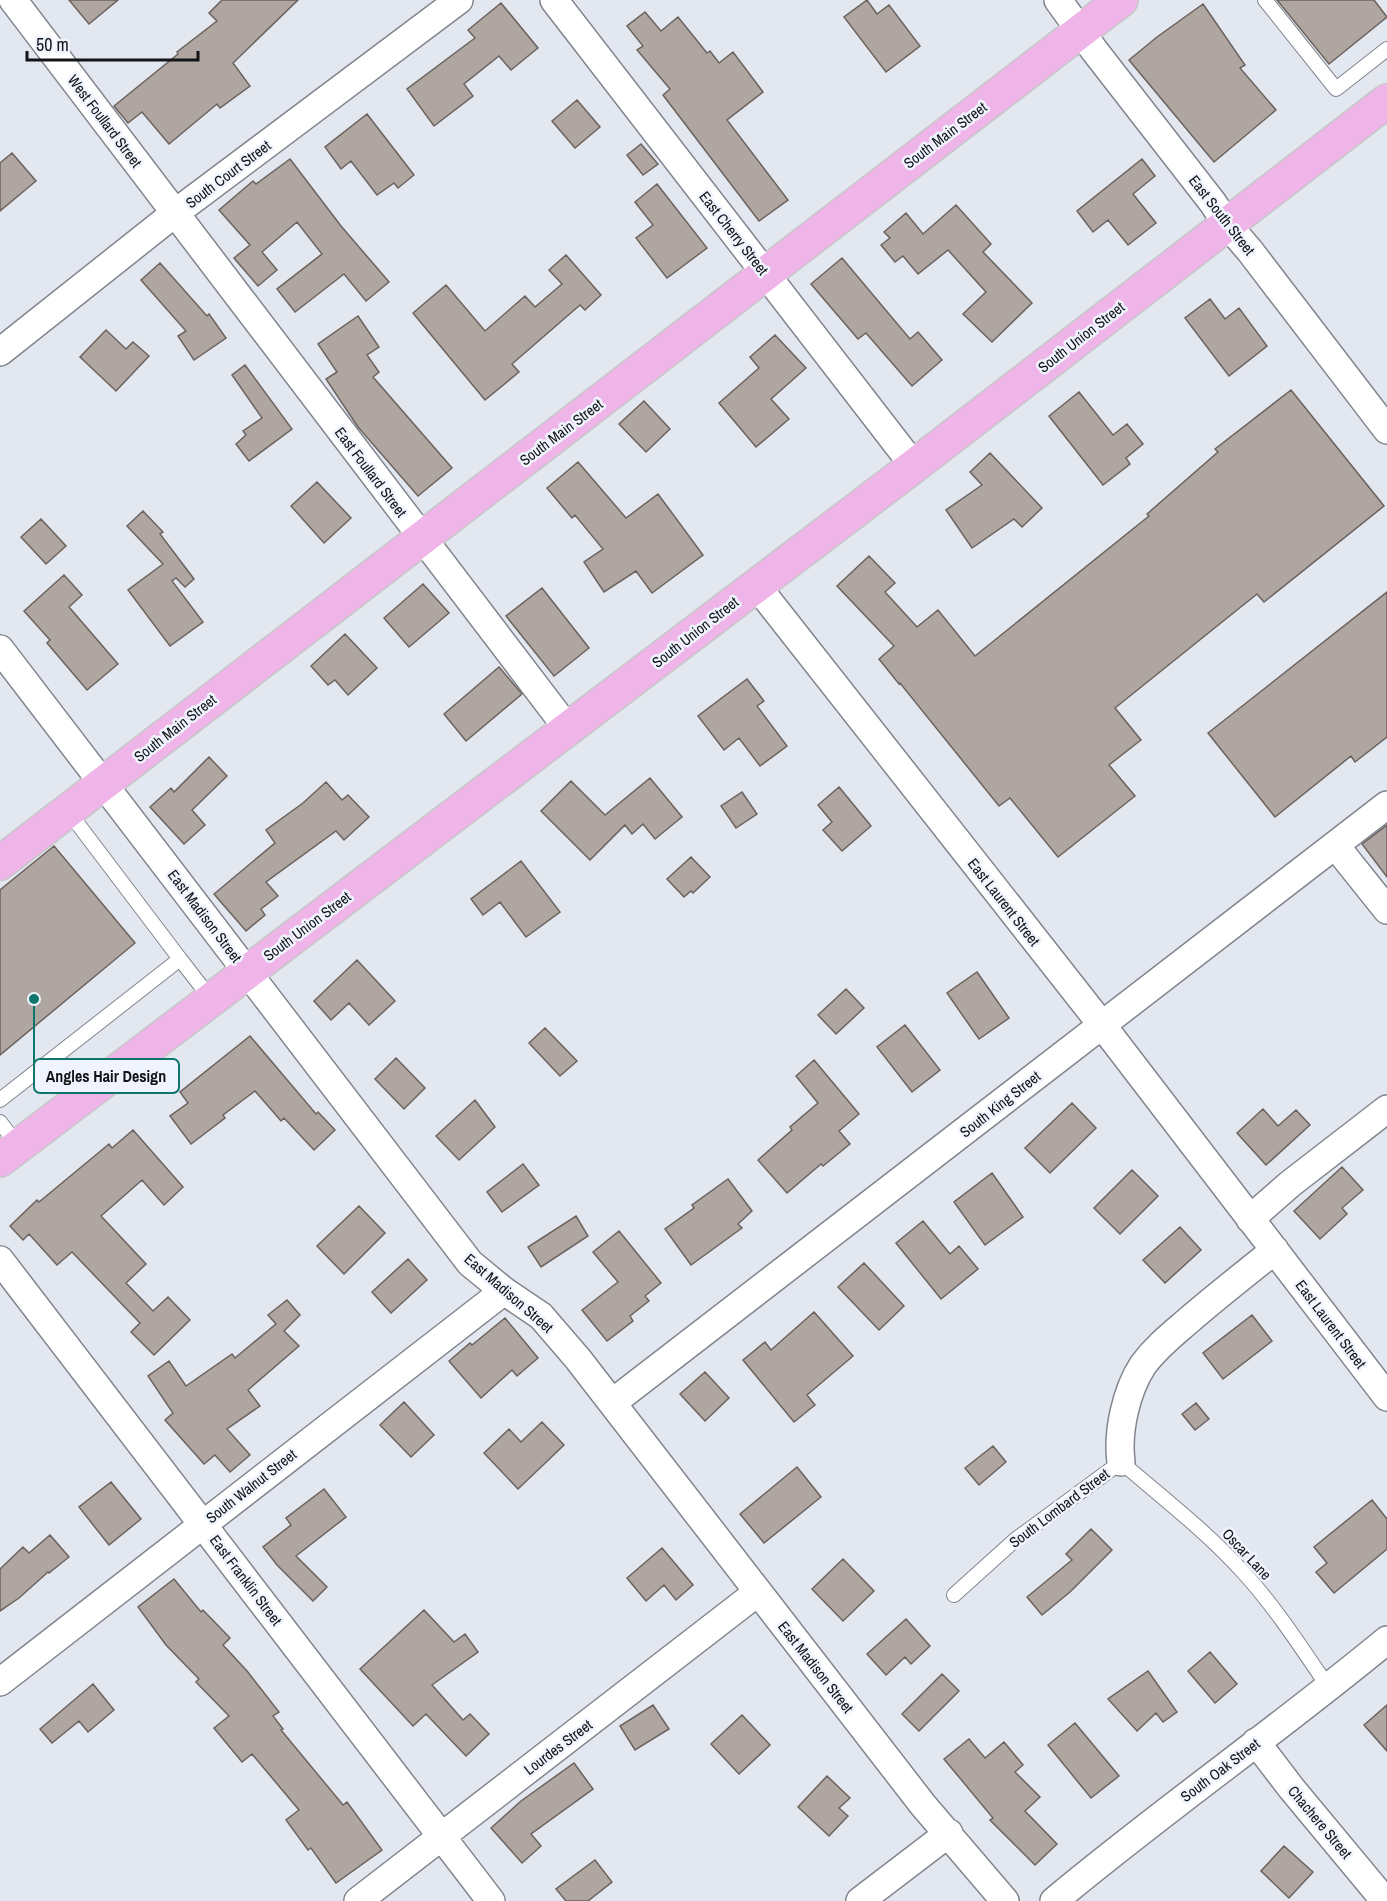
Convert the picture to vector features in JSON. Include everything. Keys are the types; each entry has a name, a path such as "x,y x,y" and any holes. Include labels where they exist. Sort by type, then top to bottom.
{"main road":[{"name":"South Main Street","path":"0,863 1121,0"},
{"name":"South Union Street","path":"6,1143 211,999 914,466 1387,101"}],"street":[{"name":"West Foullard Street","path":"13,0 175,213"},
{"name":"South Court Street","path":"0,352 175,213 459,0"},
{"name":"East Cherry Street","path":"555,0 914,466"},
{"name":"East South Street","path":"1058,0 1226,223 1387,430"},
{"name":"East Foullard Street","path":"175,213 568,729"},
{"name":"East Laurent Street","path":"756,585 1102,1025 1387,1397"},
{"name":"East Madison Street","path":"0,649 470,1263 504,1291 541,1316 578,1359 924,1805 1005,1901"},
{"name":"South King Street","path":"612,1403 1387,805"},
{"path":"1335,845 1387,910"},
{"path":"1250,1219 1387,1109"},
{"name":"South Lombard Street","path":"1121,1462 1119,1446 1130,1393 1143,1366 1161,1344 1275,1250"},
{"name":"East Franklin Street","path":"0,1260 491,1901"},
{"name":"South Walnut Street","path":"0,1682 504,1291"},
{"name":"Lourdes Street","path":"358,1901 758,1593"},
{"name":"South Oak Street","path":"1054,1901 1256,1742 1329,1688 1387,1640"},
{"name":"Chachere Street","path":"1256,1742 1385,1901"},
{"path":"860,1901 949,1833"}],"lane":[{"path":"1265,0 1336,89 1387,49"},
{"path":"68,811 211,999"},
{"path":"0,1100 180,959"},
{"name":"South Lombard Street","path":"954,1595 1015,1540 1121,1462"},
{"name":"Oscar Lane","path":"1121,1462 1204,1532 1243,1572 1262,1593 1329,1688"}],"building":[{"path":"69,0 118,0 89,24"},
{"path":"222,0 298,0 233,63 250,86 220,108 217,104 169,144 142,112 128,123 114,106 217,21 209,13"},
{"path":"867,0 877,14 889,5 920,46 886,72 844,17"},
{"path":"1277,0 1374,0 1387,17 1329,64"},
{"path":"501,3 538,48 511,70 499,56 464,84 473,96 434,126 407,89 475,38 468,30"},
{"path":"1203,4 1245,65 1240,68 1276,110 1214,162 1129,60"},
{"path":"645,12 661,31 678,17 707,53 710,51 719,63 733,52 763,92 727,120 788,200 759,221 663,95 670,89 637,50 643,46 627,26"},
{"path":"577,100 600,127 575,148 552,121"},
{"path":"367,114 414,175 398,188 394,183 377,195 351,161 341,169 325,147"},
{"path":"641,144 658,164 643,175 627,155"},
{"path":"12,153 36,181 0,211 0,163"},
{"path":"290,159 341,226 389,282 366,301 344,274 295,312 277,289 322,254 297,222 262,252 277,270 258,286 234,258 250,245 219,210 253,181 256,184"},
{"path":"1142,159 1155,176 1133,194 1156,223 1128,245 1108,220 1093,232 1077,211"},
{"path":"657,184 707,248 667,278 636,238 653,225 635,202"},
{"path":"956,205 991,244 983,252 1032,303 992,342 963,314 986,292 948,250 918,274 903,256 895,262 881,245 890,238 884,232 906,213 923,234"},
{"path":"566,255 601,295 585,310 580,305 512,364 519,372 485,400 413,313 446,285 485,331 525,296 535,307 562,284 549,270"},
{"path":"842,258 910,339 918,332 942,360 912,386 866,333 858,339 811,284"},
{"path":"160,263 207,316 209,314 226,338 194,360 178,336 186,331 141,280"},
{"path":"1210,299 1225,319 1239,308 1267,346 1229,376 1185,318"},
{"path":"358,316 379,347 367,355 379,372 373,377 452,468 418,496 358,427 326,379 337,372 318,344"},
{"path":"106,330 126,349 133,342 149,356 116,391 80,357"},
{"path":"775,335 806,368 771,399 789,419 756,447 719,403 759,368 750,357"},
{"path":"245,365 292,429 249,461 236,444 246,435 243,431 262,418 232,375"},
{"path":"1291,390 1384,506 1264,602 1257,594 1115,708 1141,740 1109,765 1135,796 1058,857 1010,798 999,806 899,684 879,659 894,646 837,586 869,556 895,583 885,592 917,627 938,610 975,656 1149,516 1147,514 1218,452 1215,449"},
{"path":"1079,392 1113,435 1127,424 1143,444 1126,458 1130,464 1103,485 1049,416"},
{"path":"644,401 670,429 646,452 619,424"},
{"path":"990,453 1042,508 1022,527 1014,519 972,548 946,510 982,485 970,472"},
{"path":"578,462 626,518 658,494 703,555 652,593 636,571 604,592 584,562 603,549 575,515 572,518 547,488"},
{"path":"317,482 351,518 324,543 291,506"},
{"path":"143,511 163,532 160,534 194,579 185,587 176,578 172,581 203,622 170,646 128,590 163,564 127,526"},
{"path":"41,519 66,546 46,564 21,537"},
{"path":"64,575 82,595 69,607 118,664 87,690 47,643 50,640 24,611"},
{"path":"423,584 449,613 409,647 384,618"},
{"path":"542,588 589,648 554,676 506,616"},
{"path":"1387,592 1387,737 1355,762 1351,756 1275,817 1208,733"},
{"path":"345,634 377,668 348,695 335,680 328,685 311,666"},
{"path":"499,667 522,694 466,741 444,714"},
{"path":"747,679 764,701 757,706 787,746 760,766 739,738 724,750 698,716"},
{"path":"209,757 227,776 192,810 205,825 184,844 150,807 171,788 174,792"},
{"path":"650,778 682,817 655,839 643,824 632,834 625,825 590,860 541,811 571,781 605,815"},
{"path":"326,782 342,800 348,795 369,817 344,840 336,831 266,882 278,896 261,909 265,915 246,931 214,894 275,843 266,830 303,803"},
{"path":"839,787 871,826 842,851 823,830 832,822 818,805"},
{"path":"742,792 757,814 736,828 721,806"},
{"path":"1387,825 1387,877 1362,844"},
{"path":"54,846 135,943 0,1055 0,890"},
{"path":"691,857 710,877 693,893 691,891 684,897 667,879"},
{"path":"521,861 560,912 526,937 500,902 483,915 471,899"},
{"path":"357,960 395,1001 369,1025 349,1003 331,1020 314,1001"},
{"path":"977,972 1009,1018 979,1039 947,993"},
{"path":"846,989 864,1008 836,1034 818,1015"},
{"path":"905,1025 940,1070 912,1092 877,1047"},
{"path":"545,1028 577,1061 560,1076 529,1043"},
{"path":"250,1036 316,1114 318,1112 335,1130 314,1150 284,1118 281,1121 255,1091 223,1115 225,1118 191,1144 170,1116 188,1103 180,1092"},
{"path":"396,1058 425,1088 404,1109 375,1079"},
{"path":"814,1060 859,1114 839,1131 850,1144 823,1166 821,1164 787,1193 758,1160 792,1130 790,1127 818,1103 796,1076"},
{"path":"475,1100 495,1127 459,1160 436,1136"},
{"path":"1072,1103 1096,1128 1050,1173 1025,1148"},
{"path":"1263,1109 1278,1126 1296,1110 1310,1125 1266,1165 1237,1133"},
{"path":"133,1130 183,1187 164,1205 142,1180 101,1216 146,1264 126,1283 153,1311 168,1297 190,1320 154,1355 131,1332 140,1323 72,1252 57,1265 29,1234 23,1240 10,1226 37,1200 39,1202 109,1144 112,1148"},
{"path":"523,1164 539,1185 502,1212 487,1192"},
{"path":"1342,1167 1363,1190 1342,1208 1347,1214 1320,1239 1294,1211"},
{"path":"1132,1170 1158,1196 1120,1234 1094,1208"},
{"path":"992,1173 1023,1217 985,1245 954,1202"},
{"path":"728,1179 752,1211 738,1224 742,1228 691,1265 665,1229 694,1208 692,1205"},
{"path":"359,1206 385,1233 344,1274 317,1246"},
{"path":"576,1216 588,1236 541,1267 528,1247"},
{"path":"923,1221 950,1254 959,1246 978,1269 941,1299 896,1243"},
{"path":"1180,1227 1201,1250 1165,1283 1143,1260"},
{"path":"619,1231 661,1283 645,1296 649,1301 630,1316 633,1321 607,1341 582,1310 618,1282 593,1252"},
{"path":"408,1259 427,1280 391,1313 372,1292"},
{"path":"864,1263 904,1306 879,1330 838,1287"},
{"path":"287,1300 300,1315 284,1331 299,1346 248,1390 260,1406 227,1429 250,1455 230,1472 215,1455 204,1464 165,1420 173,1413 148,1376 169,1361 186,1386 232,1354 235,1358 276,1324 268,1315"},
{"path":"814,1312 853,1356 807,1395 815,1405 794,1422 743,1360 765,1342 771,1350"},
{"path":"1252,1315 1272,1341 1223,1379 1203,1353"},
{"path":"505,1318 538,1358 517,1376 512,1370 481,1398 449,1361"},
{"path":"705,1372 729,1398 705,1421 680,1394"},
{"path":"404,1402 434,1435 411,1457 380,1425"},
{"path":"1196,1403 1209,1419 1195,1430 1182,1414"},
{"path":"542,1422 564,1445 518,1489 484,1453 509,1429 521,1442"},
{"path":"993,1446 1006,1462 979,1485 965,1468"},
{"path":"797,1467 821,1497 764,1543 740,1514"},
{"path":"111,1482 141,1519 109,1545 79,1507"},
{"path":"324,1489 346,1517 296,1556 327,1587 313,1601 277,1565 263,1547 291,1525 286,1518"},
{"path":"1372,1500 1387,1519 1387,1549 1334,1593 1316,1572 1327,1563 1314,1547"},
{"path":"1091,1529 1112,1550 1070,1592 1042,1615 1027,1597 1072,1560 1066,1554"},
{"path":"50,1535 69,1557 0,1611 0,1569 23,1547 29,1553"},
{"path":"662,1548 693,1585 676,1600 664,1585 646,1601 627,1578"},
{"path":"843,1559 874,1591 843,1621 812,1589"},
{"path":"174,1579 201,1612 203,1610 230,1638 223,1645 279,1712 273,1716 283,1729 281,1730 343,1805 347,1802 382,1850 336,1883 311,1848 308,1850 286,1820 299,1810 252,1754 242,1762 214,1728 229,1716 196,1682 199,1679 166,1645 138,1607"},
{"path":"424,1610 454,1642 465,1634 478,1652 432,1685 463,1720 470,1714 489,1734 466,1756 426,1714 413,1726 360,1669"},
{"path":"906,1619 930,1646 911,1664 905,1657 886,1675 867,1654"},
{"path":"1210,1652 1237,1684 1215,1703 1188,1671"},
{"path":"1148,1671 1177,1712 1163,1722 1156,1713 1137,1731 1108,1699"},
{"path":"942,1674 959,1691 919,1731 902,1714"},
{"path":"93,1684 114,1710 88,1732 79,1721 52,1743 40,1729"},
{"path":"653,1705 669,1729 635,1750 620,1726"},
{"path":"1387,1705 1387,1751 1364,1725"},
{"path":"742,1715 770,1745 739,1774 711,1744"},
{"path":"1075,1723 1119,1776 1091,1798 1048,1745"},
{"path":"969,1739 985,1758 1004,1742 1023,1765 1015,1772 1040,1797 1025,1811 1057,1844 1035,1865 990,1820 993,1818 944,1759"},
{"path":"574,1763 593,1789 531,1834 541,1846 522,1863 491,1828 521,1801"},
{"path":"827,1776 850,1798 839,1808 848,1816 829,1836 798,1807"},
{"path":"1284,1846 1313,1872 1289,1898 1261,1871"},
{"path":"595,1860 612,1882 588,1901 566,1901 556,1889"}],"place":[{"name":"Angles Hair Design","path":"34,999"}]}
